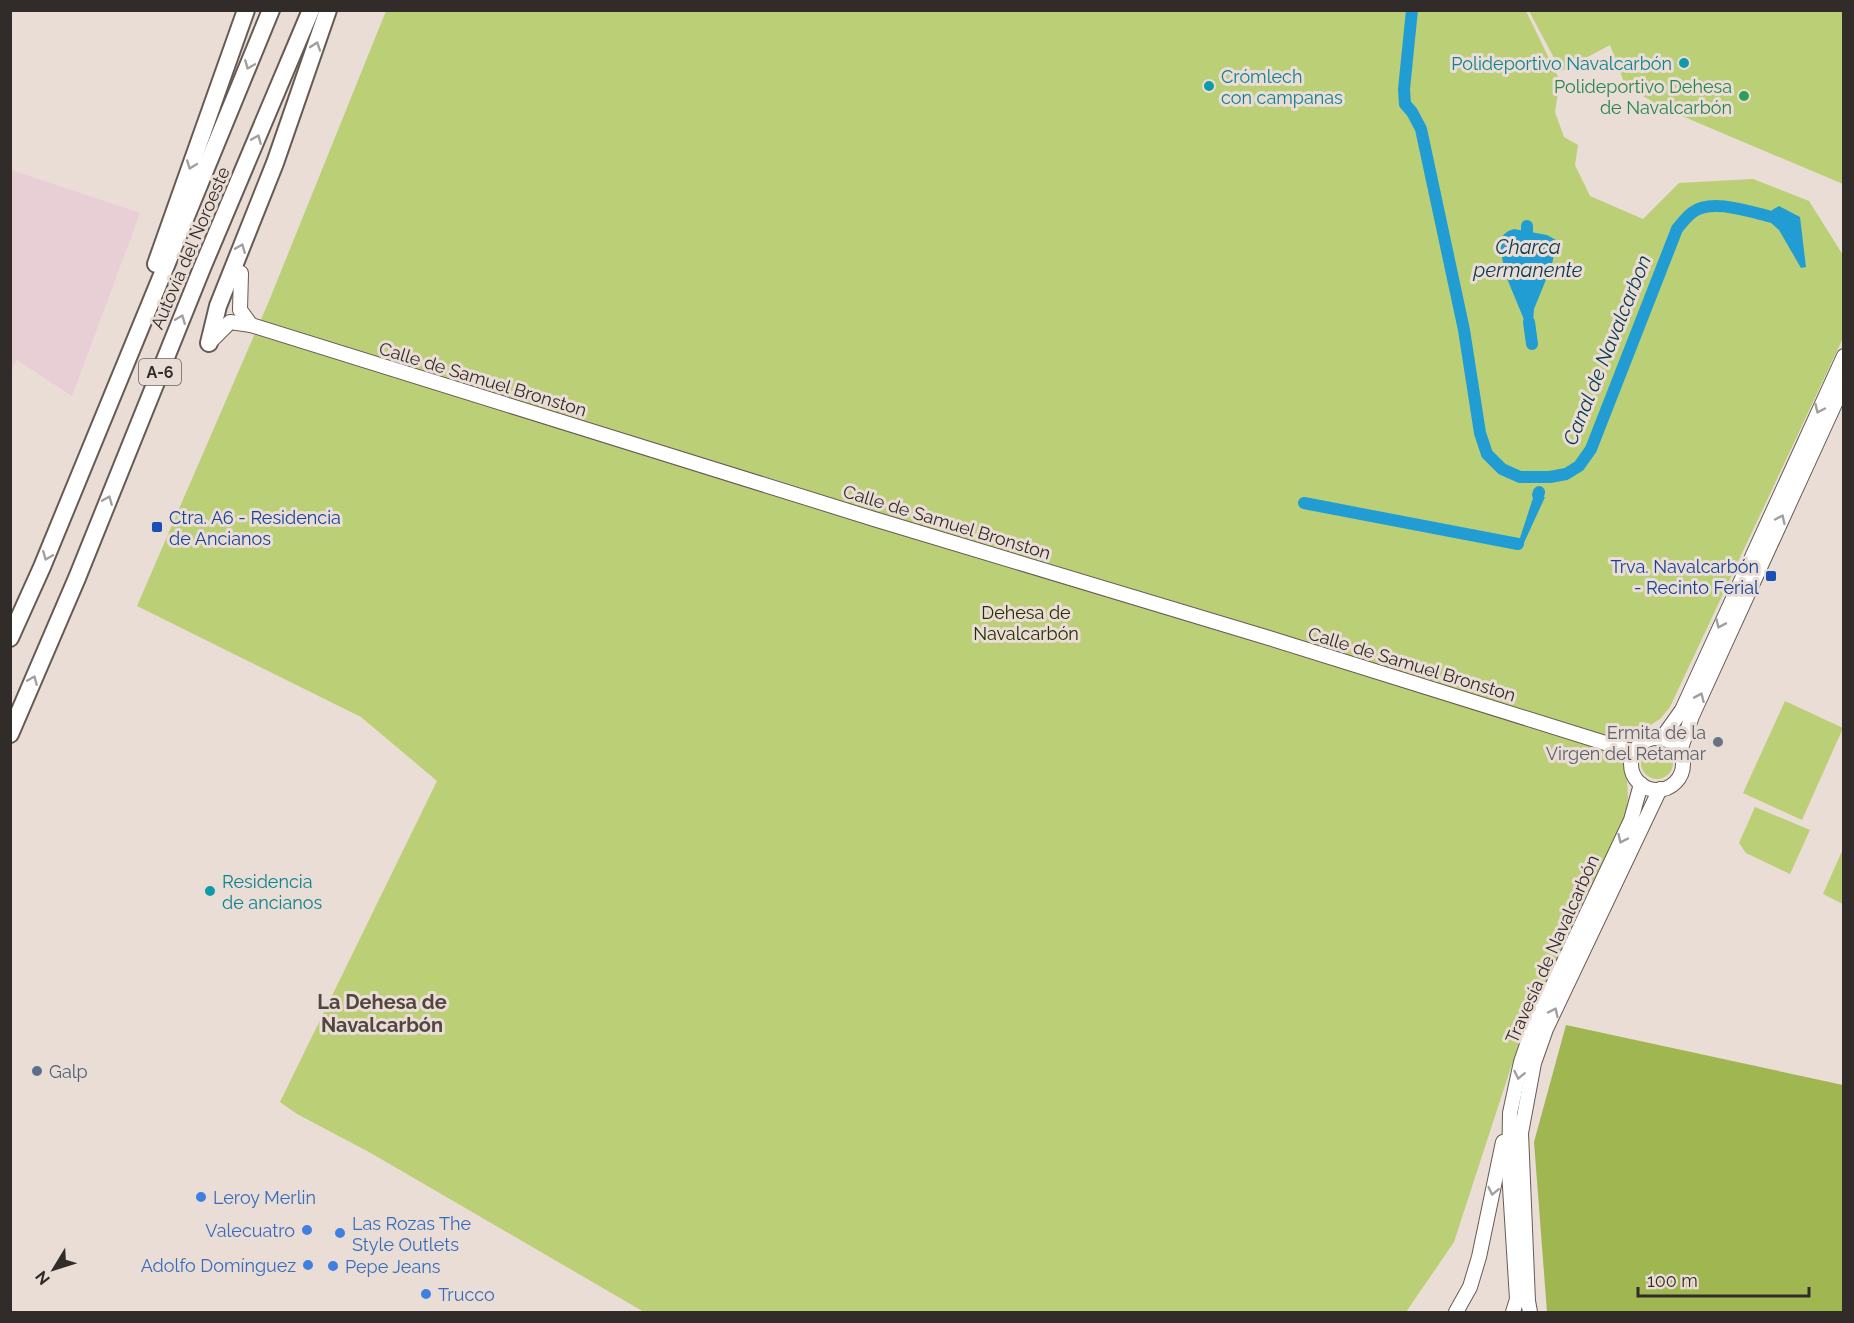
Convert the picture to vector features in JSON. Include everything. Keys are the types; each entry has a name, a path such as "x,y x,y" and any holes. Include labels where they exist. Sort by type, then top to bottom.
{"highway":[{"path":"110,402 167,228 246,10"},
{"name":"Autovía del Noroeste","path":"10,638 42,567 271,10"},
{"name":"Autovía del Noroeste","path":"10,734 77,578 202,268 311,10"},
{"path":"209,343 218,306 275,163 328,10"}],"street":[{"path":"241,273 240,310 251,325"},
{"path":"209,343 230,322 251,325"},
{"name":"Calle de Samuel Bronston","path":"251,325 1634,752"},
{"path":"1662,738 1682,710 1844,356"},
{"path":"1660,789 1641,784 1632,769 1634,752 1646,740 1662,738 1672,743 1680,751 1701,695 1844,384"},
{"name":"Travesía de Navalcarbón","path":"1530,1312 1522,1194 1521,1133 1534,1064 1546,1029 1644,819 1660,789 1673,784 1679,778 1683,764 1680,751"},
{"name":"Travesía de Navalcarbón","path":"1513,1312 1517,1299 1509,1171 1509,1113 1521,1062 1533,1027 1631,820 1641,784"},
{"path":"1456,1312 1470,1287 1479,1257 1509,1113"}],"shaded area":[{"path":"11,170 140,213 72,396 17,360 11,370"}],"green space":[{"name":"Dehesa de Navalcarbón","path":"386,11 1526,11 1560,81 1555,112 1564,137 1578,145 1575,165 1590,196 1643,219 1679,183 1753,179 1809,201 1843,255 1843,338 1670,707 1660,719 1626,741 1622,759 1627,780 1626,813 1511,1067 1454,1242 1406,1312 644,1312 369,1152 297,1114 280,1102 437,781 361,717 137,606 269,301"},
{"name":"Polideportivo Dehesa de Navalcarbón","path":"1529,11 1843,11 1843,184 1663,108 1625,85 1610,45 1561,71"},
{"path":"1785,701 1843,728 1802,820 1743,793"},
{"path":"1657,747 1668,752 1673,763 1668,774 1657,779 1646,774 1641,763 1646,752"},
{"path":"1755,807 1810,830 1790,874 1746,853 1739,843"},
{"path":"1843,849 1843,904 1823,894"},
{"path":"1566,1025 1843,1085 1843,1312 1547,1312 1534,1142"}],"water":[{"path":"1779,206 1800,217 1806,267 1801,268 1779,230 1770,222 1772,210"},
{"name":"Charca permanente","path":"1514,229 1547,235 1556,240 1552,265 1534,309 1533,322 1525,322 1506,276 1499,244 1504,234"},
{"path":"1534,495 1545,497 1523,545 1518,544"}],"waterway":[{"name":"Canal de Navalcarbon","path":"1412,10 1404,89 1405,104 1421,129 1464,330 1480,433 1487,454 1502,469 1520,477 1550,477 1566,474 1579,466 1591,449 1677,229 1693,212 1710,206 1721,206 1772,217"},
{"path":"1527,226 1527,232"},
{"path":"1529,322 1532,344"},
{"path":"1304,503 1518,544"}],"place":[{"name":"Polideportivo Navalcarbón","path":"1684,63"},
{"name":"Crómlech con campanas","path":"1209,86"},
{"name":"Polideportivo Dehesa de Navalcarbón","path":"1744,96"},
{"name":"Ctra. A6 - Residencia de Ancianos","path":"157,527"},
{"name":"Trva. Navalcarbón - Recinto Ferial","path":"1771,576"},
{"name":"Ermita de la Virgen del Retamar","path":"1718,742"},
{"name":"Residencia de ancianos","path":"210,891"},
{"name":"Galp","path":"37,1071"},
{"name":"Leroy Merlin","path":"201,1197"},
{"name":"Valecuatro","path":"307,1230"},
{"name":"Las Rozas The Style Outlets","path":"340,1233"},
{"name":"Adolfo Domínguez","path":"308,1265"},
{"name":"Pepe Jeans","path":"333,1266"},
{"name":"Trucco","path":"426,1294"}],"district":[{"name":"La Dehesa de Navalcarbón","path":"382,1014"}]}
